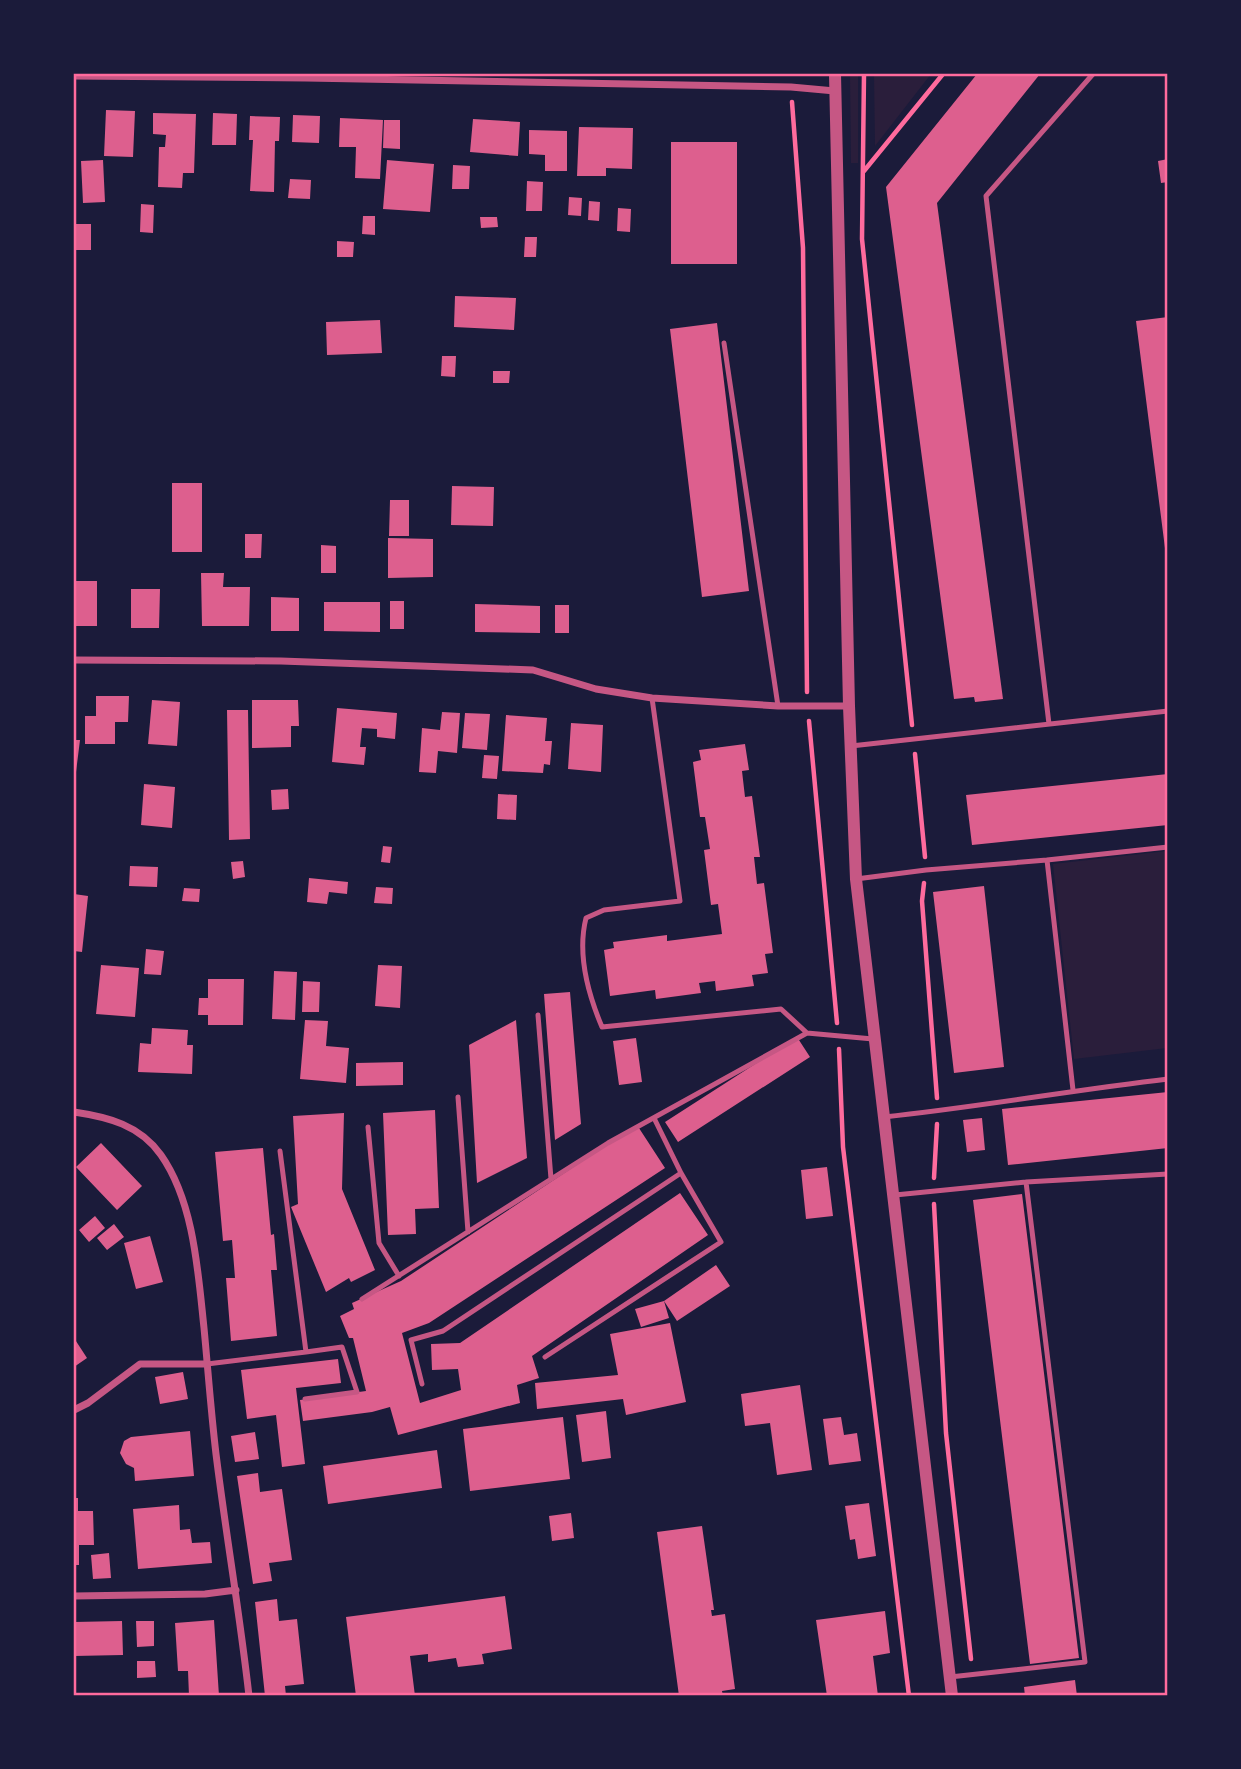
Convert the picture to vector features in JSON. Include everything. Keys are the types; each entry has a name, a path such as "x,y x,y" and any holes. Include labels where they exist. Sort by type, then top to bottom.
{"street":[{"path":"835,74 849,706 856,879 952,1696"},
{"path":"74,76 320,78 835,90"},
{"path":"74,660 281,661 533,670 596,689 653,698 778,706 849,706"},
{"path":"74,1112 112,1119 130,1127 153,1144 173,1178 192,1232 222,1504 236,1590 248,1696"},
{"path":"74,1410 88,1403 140,1364 207,1364"},
{"path":"74,1596 205,1594 236,1590"}],"lane":[{"path":"1049,724 986,196 1093,74"},
{"path":"724,344 778,706"},
{"path":"653,698 680,901 604,910 586,918 581,938 591,1002 602,1027 781,1009 807,1033"},
{"path":"851,746 1167,711"},
{"path":"856,879 1167,847"},
{"path":"1047,860 1073,1090"},
{"path":"538,1015 551,1179"},
{"path":"362,1298 608,1143 807,1033 875,1039"},
{"path":"884,1117 938,1112 1073,1090 1167,1079"},
{"path":"458,1097 468,1232"},
{"path":"545,1357 721,1242 681,1173 654,1118"},
{"path":"369,1126 379,1242 399,1276"},
{"path":"279,1151 306,1352"},
{"path":"422,1384 411,1340 443,1331 681,1173"},
{"path":"893,1195 1026,1182 1167,1174"},
{"path":"950,1677 1085,1661 1026,1182"},
{"path":"207,1364 342,1347 357,1392 305,1399"}],"path":[{"path":"863,172 943,74"},
{"path":"791,87 803,248 807,705 839,1036 844,1147 909,1696"}],"shaded area":[{"path":"850,74 858,74 858,163 851,163"},
{"path":"874,74 931,74 875,146"},
{"path":"1167,851 1167,1048 1074,1059 1053,864"}],"building":[{"path":"977,74 1040,74 937,203 1003,699 975,702 974,697 954,699 886,187"},
{"path":"106,110 135,111 133,157 104,156"},
{"path":"153,113 196,114 194,173 183,173 182,188 158,187 159,147 165,147 166,135 153,134"},
{"path":"213,113 237,114 236,145 212,145"},
{"path":"293,115 320,116 319,143 292,142"},
{"path":"250,116 280,117 279,141 275,141 274,192 250,191 253,140 249,140"},
{"path":"340,118 383,120 380,179 355,178 356,147 339,147"},
{"path":"473,119 520,122 518,156 470,152"},
{"path":"384,120 400,120 400,149 383,148"},
{"path":"579,127 633,128 632,169 606,168 606,176 577,176"},
{"path":"529,130 567,131 567,171 545,171 545,155 529,154"},
{"path":"671,142 737,142 737,264 671,264"},
{"path":"1168,159 1168,182 1161,183 1158,161"},
{"path":"103,160 105,202 83,203 81,161"},
{"path":"387,160 434,164 430,212 383,209"},
{"path":"453,165 470,166 469,189 452,189"},
{"path":"290,179 311,180 310,199 288,198"},
{"path":"527,181 543,182 542,211 526,211"},
{"path":"569,197 582,198 581,216 568,215"},
{"path":"589,201 600,202 599,221 588,220"},
{"path":"141,204 154,205 153,233 140,232"},
{"path":"618,208 631,209 630,232 617,231"},
{"path":"363,216 375,216 375,235 362,234"},
{"path":"480,217 497,217 498,227 481,228"},
{"path":"76,224 91,224 91,250 76,250"},
{"path":"525,237 537,237 536,257 524,257"},
{"path":"337,241 354,242 353,257 337,257"},
{"path":"455,296 516,298 514,330 454,327"},
{"path":"1168,317 1168,556 1166,556 1136,321"},
{"path":"380,320 382,353 327,355 326,322"},
{"path":"717,323 749,591 702,597 670,329"},
{"path":"442,356 456,356 455,377 441,376"},
{"path":"493,371 510,371 509,383 493,383"},
{"path":"76,481 76,549 74,549"},
{"path":"172,483 202,483 202,552 172,552"},
{"path":"452,486 494,487 493,526 451,525"},
{"path":"390,500 409,500 409,536 389,536"},
{"path":"245,534 262,534 261,558 245,558"},
{"path":"388,538 433,539 433,577 388,578"},
{"path":"321,545 336,546 336,573 321,573"},
{"path":"201,573 224,573 223,587 250,587 249,626 202,626"},
{"path":"74,581 97,581 97,626 74,626"},
{"path":"131,589 160,589 159,628 131,628"},
{"path":"271,597 299,598 299,631 271,631"},
{"path":"390,601 404,601 404,629 390,629"},
{"path":"324,602 380,602 380,632 324,631"},
{"path":"475,604 540,606 540,633 475,632"},
{"path":"555,605 569,605 569,633 555,633"},
{"path":"96,696 129,696 128,722 115,722 115,744 85,744 85,716 96,716"},
{"path":"152,700 180,702 177,746 148,744"},
{"path":"252,700 298,700 299,726 291,726 291,747 252,748"},
{"path":"337,708 397,713 395,739 377,737 377,729 362,728 360,747 366,747 364,765 332,762"},
{"path":"227,710 248,710 250,839 229,840"},
{"path":"442,712 460,713 457,753 438,751 436,773 419,772 422,728 440,730"},
{"path":"465,713 490,714 487,750 462,748"},
{"path":"506,715 547,718 545,741 552,741 550,765 544,764 543,773 502,771"},
{"path":"571,723 603,725 601,772 568,769"},
{"path":"74,740 80,740 75,780 74,780"},
{"path":"745,744 749,770 742,771 745,797 752,796 760,857 754,857 757,884 764,883 773,953 765,954 768,973 752,975 754,986 716,991 715,981 699,983 701,993 656,999 655,990 610,996 604,950 614,948 613,942 667,935 667,941 722,934 718,904 711,905 704,850 710,849 705,817 700,817 693,762 701,760 699,750"},
{"path":"484,755 499,756 497,779 482,778"},
{"path":"1168,774 1168,825 972,845 966,795"},
{"path":"144,784 175,787 172,828 141,825"},
{"path":"288,789 289,809 272,810 271,790"},
{"path":"498,794 517,795 516,820 497,819"},
{"path":"383,846 392,847 390,863 381,862"},
{"path":"243,861 245,877 233,879 231,862"},
{"path":"130,866 158,867 157,887 129,886"},
{"path":"309,878 348,882 347,894 329,892 327,904 307,902"},
{"path":"984,886 1004,1067 954,1073 933,892"},
{"path":"376,887 393,888 392,904 374,903"},
{"path":"184,888 200,889 199,902 182,901"},
{"path":"74,894 88,896 82,952 74,951"},
{"path":"146,949 164,951 161,975 144,974"},
{"path":"101,965 139,968 135,1017 96,1014"},
{"path":"378,965 402,966 400,1008 375,1006"},
{"path":"274,971 297,972 295,1020 272,1019"},
{"path":"208,979 244,979 243,1025 208,1025 208,1015 198,1015 199,998 208,998"},
{"path":"303,981 320,982 319,1012 302,1012"},
{"path":"570,992 581,1124 555,1140 544,994"},
{"path":"305,1020 328,1021 326,1046 349,1048 346,1083 300,1079"},
{"path":"516,1020 527,1158 477,1183 469,1045"},
{"path":"152,1028 188,1030 187,1045 193,1045 192,1074 138,1072 140,1043 151,1044"},
{"path":"797,1037 810,1057 678,1142 665,1122"},
{"path":"636,1038 642,1082 619,1085 613,1041"},
{"path":"403,1062 403,1085 356,1086 356,1063"},
{"path":"1168,1092 1168,1148 1008,1165 1002,1109"},
{"path":"435,1110 439,1208 415,1209 416,1234 388,1235 383,1113"},
{"path":"344,1113 342,1189 375,1270 351,1282 349,1278 326,1292 291,1207 298,1204 293,1116"},
{"path":"982,1118 985,1150 967,1152 963,1120"},
{"path":"637,1125 665,1168 429,1323 402,1333 420,1403 461,1390 458,1369 432,1370 431,1344 460,1343 680,1193 708,1235 532,1356 539,1378 517,1385 520,1403 398,1435 390,1407 303,1421 300,1400 366,1391 353,1338 349,1338 340,1316 354,1309 352,1303 401,1281"},
{"path":"101,1143 142,1186 117,1210 76,1167"},
{"path":"263,1148 277,1270 271,1270 277,1336 231,1341 226,1278 235,1278 232,1240 223,1241 215,1152"},
{"path":"827,1167 833,1216 806,1219 801,1170"},
{"path":"1022,1194 1079,1658 1030,1664 973,1200"},
{"path":"95,1216 105,1228 89,1242 79,1230"},
{"path":"114,1224 124,1237 107,1250 97,1238"},
{"path":"150,1236 163,1282 136,1289 124,1243"},
{"path":"716,1265 730,1286 677,1321 664,1301"},
{"path":"664,1301 669,1318 641,1327 635,1309"},
{"path":"670,1323 686,1402 626,1415 623,1399 537,1409 535,1383 618,1375 610,1334"},
{"path":"74,1338 87,1358 74,1367"},
{"path":"338,1359 341,1383 296,1388 305,1464 282,1467 276,1415 247,1419 241,1370"},
{"path":"183,1372 188,1399 160,1404 155,1377"},
{"path":"800,1385 812,1470 777,1475 770,1423 745,1426 741,1394"},
{"path":"606,1411 611,1458 582,1462 576,1415"},
{"path":"563,1417 570,1479 470,1491 463,1429"},
{"path":"841,1417 844,1435 857,1433 861,1461 829,1465 823,1419"},
{"path":"190,1431 194,1476 135,1481 134,1468 126,1464 120,1453 124,1441 131,1437"},
{"path":"255,1432 259,1459 235,1462 231,1436"},
{"path":"437,1450 442,1488 328,1504 323,1466"},
{"path":"258,1473 260,1492 282,1489 292,1560 269,1563 272,1581 253,1584 237,1476"},
{"path":"74,1498 78,1498 78,1511 93,1511 94,1545 79,1545 79,1565 74,1565"},
{"path":"869,1503 876,1556 858,1559 855,1539 850,1540 845,1506"},
{"path":"179,1505 180,1530 190,1529 192,1543 210,1542 212,1563 138,1569 133,1509"},
{"path":"571,1513 574,1538 552,1541 549,1516"},
{"path":"702,1526 714,1610 711,1610 712,1616 725,1614 735,1689 722,1691 723,1696 679,1696 657,1532"},
{"path":"109,1553 111,1578 93,1579 91,1555"},
{"path":"505,1596 512,1649 482,1654 484,1664 458,1667 456,1658 428,1662 428,1654 410,1656 415,1696 356,1696 346,1617"},
{"path":"277,1599 279,1621 297,1619 304,1684 285,1686 286,1696 265,1696 255,1602"},
{"path":"885,1611 890,1653 873,1656 878,1696 827,1696 816,1620"},
{"path":"214,1620 219,1696 189,1696 188,1671 178,1671 175,1623"},
{"path":"122,1621 123,1655 74,1656 74,1622"},
{"path":"136,1621 154,1621 154,1646 137,1647"},
{"path":"137,1661 155,1661 156,1677 137,1678"},
{"path":"1075,1680 1077,1696 1025,1696 1024,1687"}]}
